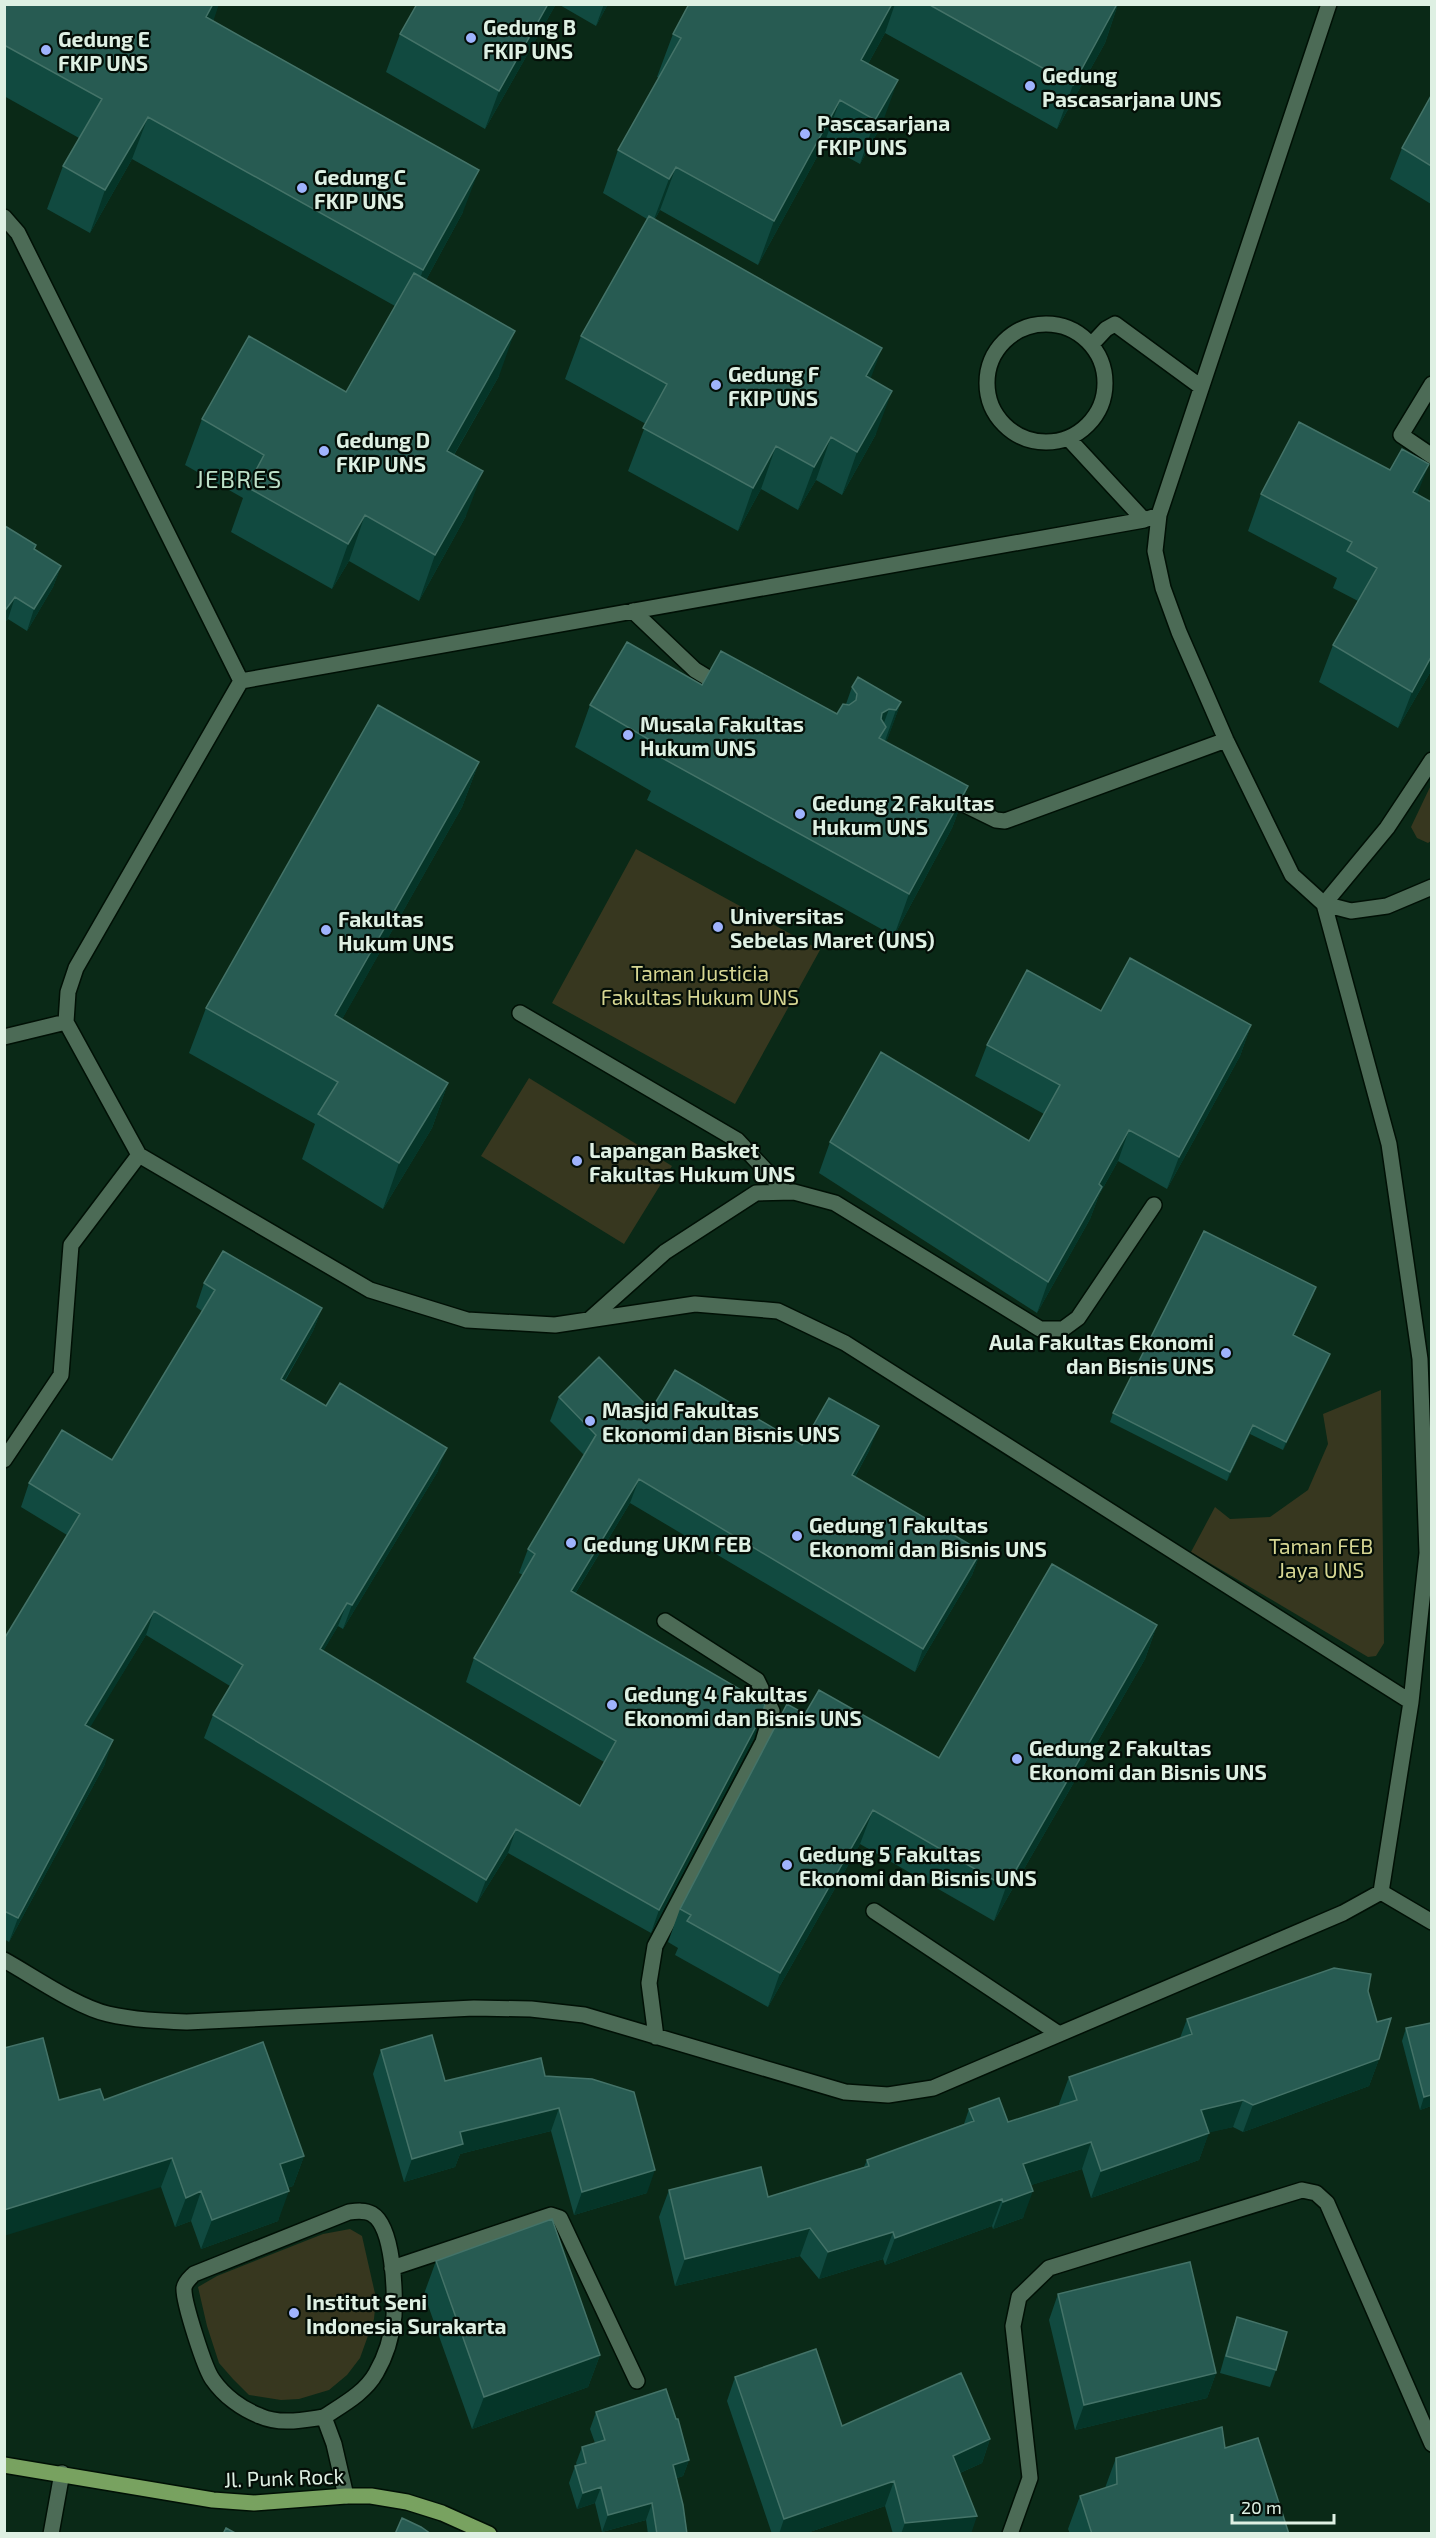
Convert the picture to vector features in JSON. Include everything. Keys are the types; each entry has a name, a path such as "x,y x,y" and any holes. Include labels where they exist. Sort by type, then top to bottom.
{"main road":[{"name":"Jl. Punk Rock","path":"4,2465 213,2500 254,2503 371,2496 407,2502 442,2513 489,2534"}],"street":[{"path":"1329,4 1201,387 1151,518 1163,588 1179,632 1226,740 1292,875 1324,904 1351,911 1387,906 1431,888"},
{"path":"4,217 18,232 241,681"},
{"path":"1046,322 1072,328 1092,344 1105,369 1104,397 1091,422 1068,438 1043,443 1017,436 998,418 987,394 988,368 1000,345 1021,328 1046,322"},
{"path":"1092,344 1106,329 1115,324 1201,387"},
{"path":"1431,384 1401,435 1431,456"},
{"path":"1068,438 1151,518"},
{"path":"1151,518 241,681 76,968 68,992 66,1022 139,1155 370,1290 467,1320 555,1325 695,1304 778,1311 845,1343 1411,1702"},
{"path":"633,611 694,670 742,696"},
{"path":"926,785 996,820 1005,821 1226,740"},
{"path":"1324,904 1387,828 1431,760"},
{"path":"1324,904 1389,1144 1420,1359 1427,1553 1411,1702 1381,1892"},
{"path":"520,1013 737,1140 786,1192"},
{"path":"4,1037 66,1022"},
{"path":"4,1460 61,1375 70,1245 139,1155"},
{"path":"589,1320 665,1252 756,1193 786,1192 835,1203 1040,1329 1063,1329 1078,1318 1154,1205"},
{"path":"656,2037 649,1983 655,1946 764,1742 772,1711 758,1680 665,1622"},
{"path":"1381,1892 1431,1922"},
{"path":"4,1960 76,2000 106,2013 143,2019 187,2022 474,2008 531,2009 584,2015 845,2092 888,2095 933,2088 1343,1913 1381,1892"},
{"path":"874,1911 1059,2034"},
{"path":"1010,2534 1030,2478 1013,2326 1019,2296 1049,2268 1302,2190 1316,2193 1327,2203 1431,2444"},
{"path":"358,2211 370,2213 380,2222 389,2243 394,2316 390,2340 382,2362 364,2390 324,2418 285,2421 261,2417 230,2399 211,2378 187,2308 185,2284 194,2274 358,2211"},
{"path":"392,2268 551,2215 560,2218 637,2381"},
{"path":"324,2418 334,2444 346,2496"},
{"path":"51,2534 62,2473"}],"green space":[{"path":"1431,785 1431,841 1428,843 1417,838 1411,827"},
{"name":"Taman Justicia Fakultas Hukum UNS","path":"636,849 820,950 735,1104 552,1003"},
{"name":"Lapangan Basket Fakultas Hukum UNS","path":"529,1078 672,1166 624,1244 481,1156"},
{"name":"Taman FEB Jaya UNS","path":"1381,1390 1384,1643 1376,1656 1368,1657 1191,1552 1215,1507 1230,1519 1270,1517 1308,1490 1328,1444 1323,1414"},
{"path":"350,2229 362,2236 376,2298 374,2319 360,2358 347,2375 329,2390 299,2399 281,2400 249,2395 219,2363 198,2287 217,2276 323,2234"}],"building":[{"path":"4,4 213,4 206,17 479,170 423,270 148,117 105,190 63,166 102,99 4,45"},
{"path":"417,4 548,4 499,91 400,34"},
{"name":"Pascasarjana FKIP UNS","path":"689,4 892,4 861,60 898,80 875,120 840,100 774,221 676,167 669,179 618,150 681,38 673,34"},
{"path":"928,4 1117,4 1073,85"},
{"path":"1431,96 1431,166 1402,148"},
{"name":"Gedung F FKIP UNS","path":"649,216 882,348 866,376 892,391 857,452 831,437 814,467 776,446 753,488 643,428 667,384 581,336"},
{"name":"Gedung D FKIP UNS","path":"414,273 515,331 447,451 483,471 435,555 365,515 348,544 247,487 264,455 202,419 249,336 346,392"},
{"path":"1299,422 1390,470 1402,449 1429,464 1413,492 1431,502 1431,657 1412,692 1333,645 1377,568 1347,551 1352,542 1261,494"},
{"path":"5,526 36,545 34,549 61,566 34,609 15,597 4,612"},
{"path":"627,642 702,685 721,651 837,714 843,704 849,705 856,700 857,694 852,687 858,677 901,702 896,710 889,709 882,713 881,719 886,727 879,738 968,786 909,894 662,758 667,750 590,705"},
{"name":"Fakultas Hukum UNS","path":"378,705 479,762 335,1015 448,1083 399,1163 318,1114 338,1082 206,1008"},
{"path":"1130,958 1251,1025 1179,1157 1129,1130 1099,1184 1102,1187 1048,1282 830,1142 881,1052 1029,1141 1060,1085 987,1045 1027,970 1101,1011"},
{"name":"Aula Fakultas Ekonomi dan Bisnis UNS","path":"1204,1231 1316,1287 1293,1335 1330,1354 1286,1442 1253,1425 1230,1472 1113,1413"},
{"path":"223,1251 322,1308 281,1379 326,1406 340,1383 447,1448 352,1605 347,1603 320,1649 580,1806 616,1741 474,1658 535,1554 528,1549 596,1435 559,1397 599,1357 651,1410 675,1370 802,1445 829,1398 879,1426 852,1475 981,1551 923,1649 639,1479 571,1591 765,1704 762,1715 659,1910 516,1829 486,1880 213,1715 243,1665 154,1611 85,1725 113,1740 18,1918 4,1911 4,1639 80,1514 29,1483 62,1430 112,1460 215,1290 204,1283"},
{"path":"1052,1564 1157,1625 1006,1887 873,1810 780,1973 687,1921 691,1915 680,1909 787,1704 805,1714 819,1690 939,1758"},
{"path":"1334,1968 1371,1974 1368,1991 1377,2022 1391,2018 1379,2059 1253,2105 1243,2100 1201,2110 1209,2133 1101,2171 1091,2142 1023,2164 1033,2191 1003,2202 1002,2199 895,2238 893,2232 828,2252 810,2228 685,2259 669,2190 761,2167 768,2197 869,2166 867,2160 974,2121 969,2109 999,2098 1008,2122 1077,2100 1069,2077 1192,2034 1187,2019"},
{"path":"1431,2023 1431,2095 1424,2097 1406,2028"},
{"path":"432,2035 445,2081 541,2058 545,2076 592,2079 634,2092 655,2170 582,2192 559,2108 460,2132 463,2144 412,2159 381,2050"},
{"path":"43,2038 59,2100 100,2089 104,2100 263,2042 304,2156 280,2164 289,2191 212,2220 201,2191 186,2198 172,2158 4,2210 4,2048"},
{"path":"552,2219 600,2355 484,2397 436,2261"},
{"path":"1190,2262 1216,2373 1084,2405 1058,2294"},
{"path":"1237,2317 1287,2332 1276,2370 1226,2356"},
{"path":"816,2349 842,2426 961,2373 990,2439 953,2456 977,2516 905,2523 894,2481 784,2519 735,2377"},
{"path":"666,2389 676,2419 678,2419 689,2460 673,2465 683,2505 687,2534 657,2534 652,2503 608,2515 601,2487 583,2493 575,2466 586,2463 582,2447 605,2440 596,2412"},
{"path":"1222,2427 1225,2448 1258,2438 1289,2534 1092,2534 1080,2496 1117,2484 1116,2458"},
{"path":"402,2518 421,2527 431,2534 395,2534"},
{"path":"226,2528 237,2534 223,2534"}],"place":[{"name":"Gedung B FKIP UNS","path":"471,38"},
{"name":"Gedung E FKIP UNS","path":"46,50"},
{"name":"Gedung Pascasarjana UNS","path":"1030,86"},
{"name":"Pascasarjana FKIP UNS","path":"805,134"},
{"name":"Gedung C FKIP UNS","path":"302,188"},
{"name":"Gedung F FKIP UNS","path":"716,385"},
{"name":"Gedung D FKIP UNS","path":"324,451"},
{"name":"Musala Fakultas Hukum UNS","path":"628,735"},
{"name":"Gedung 2 Fakultas Hukum UNS","path":"800,814"},
{"name":"Universitas Sebelas Maret (UNS)","path":"718,927"},
{"name":"Fakultas Hukum UNS","path":"326,930"},
{"name":"Lapangan Basket Fakultas Hukum UNS","path":"577,1161"},
{"name":"Aula Fakultas Ekonomi dan Bisnis UNS","path":"1226,1353"},
{"name":"Masjid Fakultas Ekonomi dan Bisnis UNS","path":"590,1421"},
{"name":"Gedung 1 Fakultas Ekonomi dan Bisnis UNS","path":"797,1536"},
{"name":"Gedung UKM FEB","path":"571,1543"},
{"name":"Gedung 4 Fakultas Ekonomi dan Bisnis UNS","path":"612,1705"},
{"name":"Gedung 2 Fakultas Ekonomi dan Bisnis UNS","path":"1017,1759"},
{"name":"Gedung 5 Fakultas Ekonomi dan Bisnis UNS","path":"787,1865"},
{"name":"Institut Seni Indonesia Surakarta","path":"294,2313"}],"district":[{"name":"JEBRES","path":"239,478"}]}
